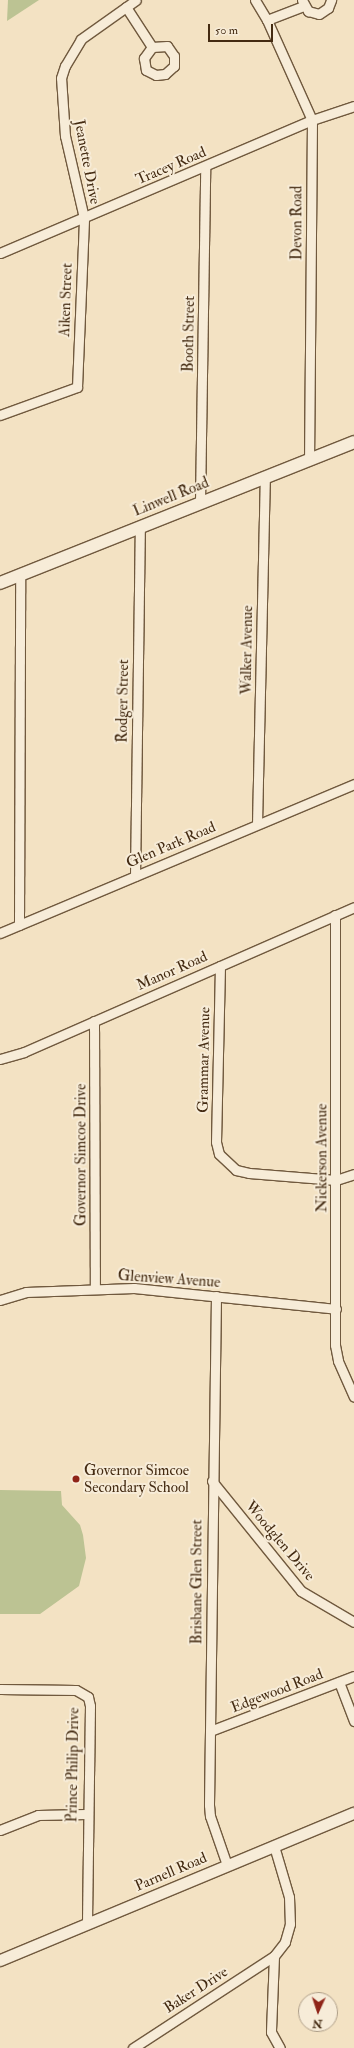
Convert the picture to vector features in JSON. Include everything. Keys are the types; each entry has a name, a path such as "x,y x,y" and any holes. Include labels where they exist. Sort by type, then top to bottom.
{"main road":[{"name":"Linwell Road","path":"0,583 265,476 354,442"}],"street":[{"name":"Jeanette Drive","path":"84,218 65,136 61,78 65,66 81,39 136,0"},
{"name":"Devon Road","path":"255,0 267,20 312,120 310,460"},
{"path":"267,20 302,3 308,11 319,14 328,8 331,0"},
{"path":"126,7 152,47"},
{"name":"Tracey Road","path":"0,253 205,167 312,120 354,106"},
{"name":"Booth Street","path":"200,502 205,167"},
{"name":"Aiken Street","path":"0,415 77,387 84,218"},
{"name":"Walker Avenue","path":"257,824 265,476"},
{"name":"Rodger Street","path":"135,876 140,526"},
{"path":"19,925 20,575"},
{"name":"Glen Park Road","path":"0,933 354,784"},
{"name":"Manor Road","path":"0,1059 24,1052 354,907"},
{"name":"Nickerson Avenue","path":"335,915 335,1346 350,1380 354,1397"},
{"name":"Grammar Avenue","path":"220,966 216,1142 219,1154 236,1170 249,1174 336,1180"},
{"name":"Governor Simcoe Drive","path":"94,1021 95,1288"},
{"path":"336,1180 354,1174"},
{"name":"Glenview Avenue","path":"0,1300 26,1292 95,1288 150,1290 336,1309"},
{"name":"Brisbane Glen Street","path":"216,1296 212,1481 210,1816 227,1865"},
{"name":"Woodglen Drive","path":"212,1481 301,1591 354,1622"},
{"name":"Edgewood Road","path":"210,1731 354,1676"},
{"path":"339,1682 354,1721"},
{"name":"Prince Philip Drive","path":"0,1689 76,1690 88,1698 90,1706 86,1814 87,1924"},
{"name":"Parnell Road","path":"0,1960 354,1813"},
{"path":"0,1830 38,1816 86,1814"},
{"path":"274,1846 289,1897 290,1924 285,1942 274,1956 271,2032 280,2048"},
{"name":"Baker Drive","path":"133,2048 274,1956"}],"green space":[{"path":"8,0 39,0 7,21"},
{"path":"0,1490 61,1491 62,1505 80,1525 86,1558 79,1586 40,1614 0,1614"}],"place":[{"name":"Governor Simcoe Secondary School","path":"76,1479"}]}
